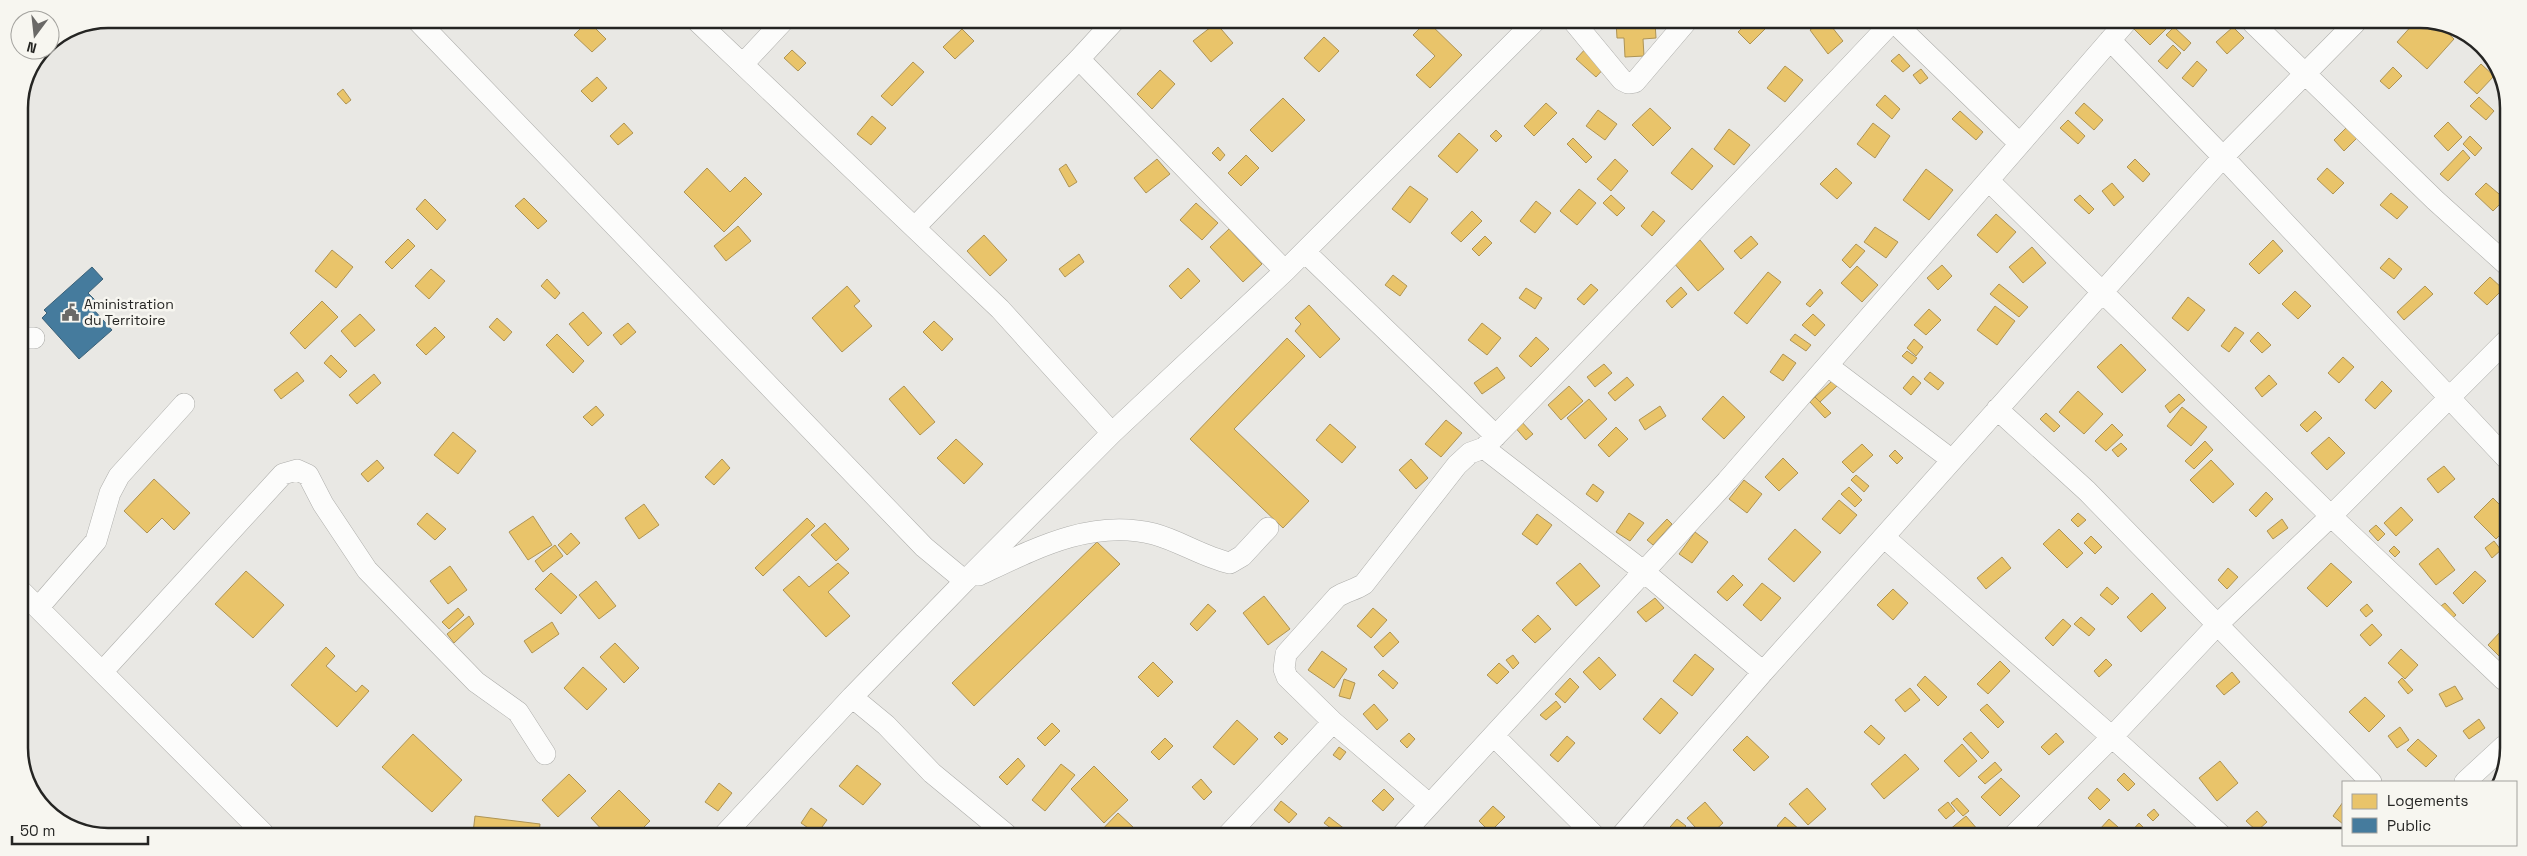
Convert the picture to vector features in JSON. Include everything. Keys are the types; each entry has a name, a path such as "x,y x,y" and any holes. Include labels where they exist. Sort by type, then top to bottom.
{"street":[{"path":"425,28 924,547 965,581"},
{"path":"705,28 916,227 1000,309 1112,433"},
{"path":"743,64 777,28"},
{"path":"916,227 1079,60 1108,28"},
{"path":"731,828 852,697 1112,433 1286,271 1528,28"},
{"path":"1579,28 1622,80 1628,82 1635,82 1681,28"},
{"path":"1430,804 1333,722 1287,676 1284,669 1286,654 1337,597 1344,592 1355,590 1364,584 1457,465 1470,453 1490,442 1624,306 1677,247 1887,28"},
{"path":"1899,28 2020,144"},
{"path":"1408,828 1727,481 2121,28"},
{"path":"2258,28 2435,200 2499,258"},
{"path":"1628,828 1763,672 1885,538 1996,409 2223,157 2350,28"},
{"path":"2110,40 2223,157 2500,451"},
{"path":"1079,60 1286,271"},
{"path":"1989,181 2331,516 2500,676"},
{"path":"1305,252 1490,442 1763,672"},
{"path":"2021,828 2112,736 2218,624 2331,516 2499,348"},
{"path":"1828,366 1952,460"},
{"path":"38,608 96,541 110,493 119,476 184,404"},
{"path":"1996,409 2087,491 2370,781"},
{"path":"102,671 282,474 297,470 308,475 323,504 367,570 476,682 518,712 544,754"},
{"path":"965,581 1050,542 1126,528 1157,534 1199,554 1230,563 1242,556 1268,528"},
{"path":"1885,538 2112,736 2213,828"},
{"path":"28,598 259,828"},
{"path":"852,697 886,725 932,773 999,828"},
{"path":"1235,828 1333,722"},
{"path":"1494,736 1587,828"},
{"path":"2466,781 2500,750"}],"building: Logements":[{"path":"581,28 595,28 606,39 592,52 574,35"},
{"path":"1210,28 1220,28 1233,43 1211,62 1193,41"},
{"path":"1420,28 1434,28 1462,55 1430,88 1416,75 1435,56 1413,35"},
{"path":"1616,28 1655,28 1656,38 1643,39 1644,56 1625,57 1624,38 1617,38"},
{"path":"1742,28 1766,28 1750,44 1738,32"},
{"path":"1812,28 1833,28 1843,41 1828,54 1810,30"},
{"path":"2133,28 2167,28 2150,45"},
{"path":"2175,28 2191,43 2184,51 2166,35"},
{"path":"2232,28 2244,38 2227,54 2216,42"},
{"path":"2410,28 2435,29 2448,33 2454,39 2427,69 2397,42"},
{"path":"962,29 974,41 955,59 943,47"},
{"path":"1324,37 1339,51 1319,72 1304,58"},
{"path":"2173,45 2181,53 2167,69 2158,61"},
{"path":"1588,46 1608,64 1596,77 1576,59"},
{"path":"792,50 806,63 798,71 784,58"},
{"path":"1899,54 1910,66 1903,72 1891,61"},
{"path":"2197,61 2207,70 2193,87 2182,78"},
{"path":"913,62 924,72 892,106 881,96"},
{"path":"2481,64 2493,77 2477,94 2464,82"},
{"path":"1785,66 1803,80 1785,102 1767,88"},
{"path":"2393,67 2402,76 2389,89 2380,81"},
{"path":"1921,69 1928,78 1920,84 1913,75"},
{"path":"1160,70 1175,84 1152,109 1137,94"},
{"path":"597,77 607,88 592,102 581,91"},
{"path":"343,89 351,100 346,104 337,94"},
{"path":"1885,95 1900,109 1892,119 1876,105"},
{"path":"2479,97 2494,111 2486,120 2470,106"},
{"path":"1283,98 1305,120 1272,152 1250,130"},
{"path":"1546,103 1557,113 1534,136 1524,126"},
{"path":"2084,103 2103,120 2094,130 2075,113"},
{"path":"1650,108 1671,128 1653,146 1632,125"},
{"path":"1598,110 1617,124 1605,140 1586,126"},
{"path":"1960,111 1983,132 1976,140 1952,119"},
{"path":"872,116 886,128 871,145 857,134"},
{"path":"2068,120 2085,136 2078,144 2060,128"},
{"path":"2448,122 2462,137 2448,151 2434,136"},
{"path":"624,123 633,133 618,145 610,136"},
{"path":"1873,123 1890,136 1875,158 1857,144"},
{"path":"2346,128 2357,138 2344,151 2334,140"},
{"path":"1729,129 1750,145 1734,165 1714,149"},
{"path":"1496,130 1502,136 1496,142 1490,136"},
{"path":"1459,133 1478,150 1457,173 1438,156"},
{"path":"2470,136 2482,148 2475,156 2463,144"},
{"path":"1573,138 1592,157 1586,163 1567,144"},
{"path":"1218,147 1225,155 1220,161 1212,153"},
{"path":"1692,148 1713,166 1692,190 1671,173"},
{"path":"2463,150 2470,158 2448,181 2440,174"},
{"path":"1246,155 1259,168 1241,186 1228,173"},
{"path":"1157,159 1170,174 1146,193 1134,178"},
{"path":"1615,159 1628,171 1611,191 1597,179"},
{"path":"2135,159 2150,174 2143,182 2127,167"},
{"path":"1066,164 1077,182 1069,187 1059,169"},
{"path":"707,168 730,192 745,177 762,194 724,232 684,192"},
{"path":"1836,168 1852,183 1837,199 1820,184"},
{"path":"2327,168 2344,183 2333,194 2317,179"},
{"path":"1926,169 1953,190 1929,220 1903,200"},
{"path":"2112,183 2124,197 2114,206 2102,191"},
{"path":"2486,183 2499,194 2499,205 2493,211 2475,194"},
{"path":"1410,186 1428,199 1410,223 1392,209"},
{"path":"1579,189 1596,203 1577,225 1560,211"},
{"path":"2391,193 2408,207 2397,219 2380,205"},
{"path":"1611,195 1625,208 1617,216 1603,203"},
{"path":"2080,195 2094,209 2089,214 2074,200"},
{"path":"524,198 547,221 538,229 515,206"},
{"path":"425,199 446,220 437,230 416,209"},
{"path":"1536,201 1551,213 1535,233 1520,221"},
{"path":"1196,203 1218,223 1202,240 1180,220"},
{"path":"1472,211 1482,221 1461,242 1451,233"},
{"path":"1653,211 1665,221 1652,236 1641,226"},
{"path":"1996,214 2016,232 1997,253 1977,235"},
{"path":"738,226 751,241 726,261 714,246"},
{"path":"1875,227 1898,242 1886,258 1864,242"},
{"path":"1229,229 1262,264 1243,282 1210,247"},
{"path":"984,235 1007,260 990,276 967,251"},
{"path":"1485,236 1492,243 1479,256 1472,249"},
{"path":"1751,236 1758,244 1741,259 1734,251"},
{"path":"408,239 415,246 392,269 385,262"},
{"path":"1700,240 1724,269 1698,291 1673,262"},
{"path":"2273,240 2283,251 2259,274 2249,264"},
{"path":"1856,244 1865,251 1850,268 1842,260"},
{"path":"2032,247 2046,263 2023,283 2009,267"},
{"path":"332,250 353,267 336,288 315,271"},
{"path":"1079,254 1084,262 1065,277 1059,269"},
{"path":"2389,258 2402,269 2394,279 2380,268"},
{"path":"1942,265 1952,276 1938,290 1927,278"},
{"path":"1857,266 1878,285 1862,302 1841,283"},
{"path":"1188,268 1200,281 1181,299 1169,286"},
{"path":"431,269 445,281 429,299 415,286"},
{"path":"1768,272 1781,282 1747,324 1734,313"},
{"path":"1393,275 1407,286 1400,296 1385,285"},
{"path":"2490,277 2499,286 2499,293 2487,305 2474,293"},
{"path":"547,279 560,293 555,299 541,286"},
{"path":"1591,284 1598,290 1584,305 1577,299"},
{"path":"1999,284 2028,307 2019,317 1990,294"},
{"path":"847,286 860,301 854,306 872,326 842,352 812,318"},
{"path":"2425,286 2433,294 2404,320 2397,312"},
{"path":"1681,287 1687,294 1672,308 1666,301"},
{"path":"1526,288 1542,298 1535,309 1519,298"},
{"path":"1820,289 1823,293 1810,307 1806,304"},
{"path":"2295,291 2311,306 2298,319 2282,304"},
{"path":"2188,297 2205,310 2188,331 2172,318"},
{"path":"322,301 338,317 305,349 290,333"},
{"path":"1309,305 1340,339 1320,358 1295,331 1301,324 1295,318"},
{"path":"1995,306 2015,321 1997,345 1977,330"},
{"path":"1929,309 1941,320 1926,335 1914,325"},
{"path":"583,312 602,333 588,346 569,324"},
{"path":"360,314 375,330 355,347 341,331"},
{"path":"1813,314 1825,325 1815,336 1802,325"},
{"path":"497,318 512,332 504,341 489,327"},
{"path":"934,321 953,339 942,351 923,332"},
{"path":"628,323 636,332 621,345 613,335"},
{"path":"1482,323 1501,338 1487,355 1468,340"},
{"path":"435,327 445,337 426,355 416,345"},
{"path":"2235,327 2244,333 2229,352 2221,346"},
{"path":"2258,332 2271,345 2262,353 2250,341"},
{"path":"557,334 584,361 573,373 546,345"},
{"path":"1795,334 1811,345 1806,351 1790,340"},
{"path":"1536,337 1549,349 1531,367 1519,356"},
{"path":"1287,338 1305,356 1234,429 1309,501 1283,528 1190,439"},
{"path":"1914,339 1923,347 1916,356 1907,348"},
{"path":"2121,344 2146,370 2122,393 2097,367"},
{"path":"1907,351 1917,358 1912,364 1902,356"},
{"path":"1783,354 1796,363 1783,381 1770,372"},
{"path":"331,355 347,371 340,378 324,363"},
{"path":"2343,357 2354,367 2339,383 2328,373"},
{"path":"1604,364 1612,373 1595,387 1587,377"},
{"path":"1497,367 1505,378 1482,394 1474,383"},
{"path":"297,372 304,381 281,399 274,390"},
{"path":"1930,372 1944,383 1938,390 1924,379"},
{"path":"374,374 381,383 357,404 349,395"},
{"path":"2269,375 2277,384 2262,397 2255,388"},
{"path":"1913,376 1921,383 1911,395 1903,388"},
{"path":"1627,377 1634,385 1615,401 1608,393"},
{"path":"1832,381 1837,386 1820,402 1815,397"},
{"path":"2382,381 2392,391 2375,409 2365,400"},
{"path":"904,386 935,422 920,435 889,399"},
{"path":"1569,386 1583,401 1561,420 1548,405"},
{"path":"2078,391 2103,414 2084,434 2059,412"},
{"path":"2179,394 2185,400 2170,413 2165,406"},
{"path":"1723,396 1745,417 1724,439 1702,419"},
{"path":"1815,397 1831,413 1825,418 1810,402"},
{"path":"1589,399 1607,419 1585,439 1567,418"},
{"path":"596,406 604,415 592,426 583,417"},
{"path":"1660,406 1666,416 1645,430 1639,420"},
{"path":"2182,407 2207,427 2191,446 2167,426"},
{"path":"2315,411 2322,418 2307,432 2300,425"},
{"path":"2046,413 2060,426 2054,432 2040,419"},
{"path":"1519,419 1533,434 1526,440 1513,425"},
{"path":"1446,420 1462,433 1441,457 1425,444"},
{"path":"1330,424 1356,447 1342,463 1316,440"},
{"path":"2112,424 2123,435 2106,451 2095,441"},
{"path":"1616,427 1628,439 1609,457 1598,445"},
{"path":"453,432 476,451 458,474 434,455"},
{"path":"2329,437 2345,453 2327,470 2311,453"},
{"path":"956,439 983,464 964,484 937,458"},
{"path":"2205,441 2213,450 2194,469 2185,461"},
{"path":"2121,443 2127,449 2118,457 2112,450"},
{"path":"1862,444 1873,455 1853,473 1842,462"},
{"path":"1895,450 1903,458 1897,464 1889,456"},
{"path":"1783,458 1798,473 1779,491 1765,477"},
{"path":"722,459 730,468 714,485 705,477"},
{"path":"1411,459 1428,478 1416,489 1399,470"},
{"path":"377,460 384,468 368,482 361,474"},
{"path":"2211,460 2234,484 2213,503 2190,480"},
{"path":"2444,466 2455,479 2438,493 2427,479"},
{"path":"1856,475 1869,486 1864,492 1851,480"},
{"path":"154,479 190,513 174,530 162,518 147,533 124,511"},
{"path":"1744,480 1762,494 1747,513 1729,499"},
{"path":"1593,484 1604,492 1597,502 1586,494"},
{"path":"1849,487 1862,500 1855,507 1841,494"},
{"path":"2266,492 2273,499 2256,517 2249,510"},
{"path":"2493,498 2500,505 2500,535 2496,539 2474,517"},
{"path":"1839,500 1857,515 1840,534 1822,519"},
{"path":"644,504 659,525 639,539 625,518"},
{"path":"2401,507 2413,520 2396,536 2384,523"},
{"path":"427,513 446,529 435,540 417,524"},
{"path":"1629,513 1644,523 1630,541 1616,532"},
{"path":"2078,513 2086,520 2078,527 2071,520"},
{"path":"1537,514 1552,525 1537,545 1522,534"},
{"path":"533,516 552,545 528,560 509,532"},
{"path":"807,518 815,526 763,576 755,568"},
{"path":"1667,519 1672,524 1653,545 1647,540"},
{"path":"2282,519 2288,528 2273,539 2267,531"},
{"path":"825,523 849,549 836,561 811,535"},
{"path":"2376,525 2385,534 2378,541 2369,531"},
{"path":"1795,529 1821,552 1794,582 1768,559"},
{"path":"2059,529 2083,553 2067,568 2043,544"},
{"path":"1695,532 1708,542 1692,563 1679,554"},
{"path":"571,533 580,543 567,555 558,545"},
{"path":"2091,536 2102,547 2095,554 2084,543"},
{"path":"2494,541 2500,551 2492,558 2485,548"},
{"path":"1097,542 1120,564 974,706 952,683"},
{"path":"555,545 563,556 543,572 535,561"},
{"path":"2394,546 2400,552 2395,557 2389,551"},
{"path":"2438,548 2455,570 2436,585 2419,564"},
{"path":"2002,557 2011,568 1986,589 1977,578"},
{"path":"838,563 849,573 828,592 850,616 826,637 783,590 799,576 809,587"},
{"path":"1580,563 1600,586 1576,606 1556,583"},
{"path":"2331,563 2352,582 2327,607 2307,588"},
{"path":"450,566 467,590 448,604 430,581"},
{"path":"2228,568 2238,577 2227,589 2218,580"},
{"path":"246,571 284,605 253,638 215,604"},
{"path":"2475,571 2486,581 2463,604 2453,593"},
{"path":"551,573 577,597 561,614 535,589"},
{"path":"1733,575 1743,585 1727,601 1717,592"},
{"path":"596,581 616,606 599,619 579,595"},
{"path":"1762,583 1781,598 1761,621 1743,605"},
{"path":"2107,587 2119,598 2112,605 2100,595"},
{"path":"1893,589 1908,603 1893,620 1877,605"},
{"path":"2152,593 2166,608 2141,632 2127,617"},
{"path":"1264,596 1290,629 1268,645 1243,613"},
{"path":"1655,598 1664,608 1646,622 1637,612"},
{"path":"2445,603 2456,615 2449,621 2438,608"},
{"path":"1208,604 1216,611 1197,631 1190,624"},
{"path":"2367,604 2373,611 2366,617 2360,610"},
{"path":"458,608 464,615 449,629 442,622"},
{"path":"1373,608 1387,620 1371,638 1357,626"},
{"path":"1538,615 1551,629 1535,643 1522,630"},
{"path":"469,616 474,624 454,643 447,634"},
{"path":"2081,617 2095,629 2089,636 2074,624"},
{"path":"2063,619 2071,626 2053,646 2045,638"},
{"path":"552,622 559,634 532,653 524,641"},
{"path":"2372,624 2382,635 2370,646 2360,635"},
{"path":"1390,632 1399,642 1383,657 1374,647"},
{"path":"2500,632 2500,657 2488,645"},
{"path":"615,643 639,668 624,683 600,657"},
{"path":"326,647 335,656 326,666 356,692 362,685 369,691 337,727 291,685"},
{"path":"2401,649 2418,665 2405,679 2388,663"},
{"path":"1322,651 1347,669 1334,688 1308,670"},
{"path":"1695,654 1714,669 1692,696 1673,681"},
{"path":"1513,655 1519,663 1513,669 1506,660"},
{"path":"1599,657 1616,675 1600,690 1583,672"},
{"path":"2106,659 2112,665 2099,677 2094,671"},
{"path":"2000,661 2010,671 1988,694 1977,684"},
{"path":"1153,662 1173,682 1158,697 1138,677"},
{"path":"1499,663 1509,672 1497,684 1487,675"},
{"path":"583,667 607,689 587,710 564,688"},
{"path":"1383,670 1398,683 1393,689 1378,675"},
{"path":"2232,672 2240,682 2224,695 2216,686"},
{"path":"1925,676 1947,697 1938,706 1917,685"},
{"path":"1570,678 1579,687 1565,703 1555,694"},
{"path":"2402,678 2413,690 2408,694 2398,682"},
{"path":"1344,679 1355,683 1350,699 1339,696"},
{"path":"2455,686 2463,699 2446,707 2439,694"},
{"path":"1910,688 1920,700 1905,712 1895,700"},
{"path":"2365,697 2385,716 2369,732 2349,712"},
{"path":"1661,698 1678,713 1660,734 1643,719"},
{"path":"1556,701 1561,707 1546,720 1540,715"},
{"path":"1374,704 1388,720 1377,730 1363,714"},
{"path":"1987,704 2004,722 1998,728 1980,710"},
{"path":"2479,719 2485,728 2469,739 2463,731"},
{"path":"1237,720 1258,739 1234,765 1213,747"},
{"path":"1052,723 1060,731 1045,746 1037,738"},
{"path":"1871,725 1885,738 1879,745 1864,732"},
{"path":"2400,727 2409,740 2397,748 2388,736"},
{"path":"1279,732 1288,739 1282,745 1274,737"},
{"path":"1971,732 1989,752 1982,759 1963,739"},
{"path":"1409,733 1415,739 1407,748 1400,741"},
{"path":"2056,733 2064,742 2049,755 2041,747"},
{"path":"413,734 462,780 432,812 382,767"},
{"path":"1567,736 1575,743 1558,762 1550,755"},
{"path":"1747,736 1769,757 1754,771 1733,750"},
{"path":"1165,738 1173,746 1159,760 1151,752"},
{"path":"2418,739 2437,756 2426,767 2407,750"},
{"path":"1962,744 1977,761 1959,777 1944,761"},
{"path":"1339,747 1346,752 1340,760 1333,755"},
{"path":"1905,754 1919,769 1884,799 1871,784"},
{"path":"1018,758 1025,766 1007,785 999,777"},
{"path":"2220,761 2238,783 2217,801 2199,778"},
{"path":"1995,762 2002,770 1985,784 1978,777"},
{"path":"1061,764 1075,775 1045,811 1032,800"},
{"path":"857,765 881,784 863,805 839,786"},
{"path":"1094,766 1128,800 1104,823 1071,789"},
{"path":"2124,773 2135,784 2128,791 2117,780"},
{"path":"569,774 586,791 558,817 542,800"},
{"path":"2001,778 2020,796 2000,816 1981,797"},
{"path":"1201,779 1212,792 1204,800 1192,787"},
{"path":"719,783 732,793 718,811 705,802"},
{"path":"1807,788 1826,809 1808,825 1789,804"},
{"path":"2097,788 2110,800 2100,810 2088,798"},
{"path":"1384,789 1394,799 1383,811 1372,801"},
{"path":"619,790 650,821 643,828 600,828 591,818"},
{"path":"1957,798 1969,811 1963,816 1951,803"},
{"path":"1281,801 1297,814 1289,823 1274,810"},
{"path":"1705,802 1723,823 1718,828 1696,828 1687,818"},
{"path":"1948,802 1955,811 1946,819 1938,810"},
{"path":"2342,803 2342,823 2333,816"},
{"path":"1493,806 1505,817 1494,828 1486,828 1479,821"},
{"path":"811,808 827,820 821,828 808,828 801,823"},
{"path":"2154,809 2159,815 2153,821 2147,815"},
{"path":"2257,811 2267,822 2260,828 2254,828 2246,821"},
{"path":"1118,813 1133,827 1132,828 1104,828"},
{"path":"475,816 540,824 540,828 474,828"},
{"path":"1966,816 1976,828 1952,828"},
{"path":"1329,817 1343,828 1331,828 1324,823"},
{"path":"1785,817 1798,828 1779,828 1777,826"},
{"path":"1677,819 1686,826 1684,828 1669,828"},
{"path":"2109,819 2118,827 2117,828 2101,828"},
{"path":"2139,823 2144,828 2134,828"}],"building: Public":[{"name":"Aministration du Territoire","path":"92,267 103,279 88,293 100,305 94,310 112,330 79,359 42,318 47,313 44,310"}],"place":[{"name":"Aministration du Territoire","path":"70,312"}]}
